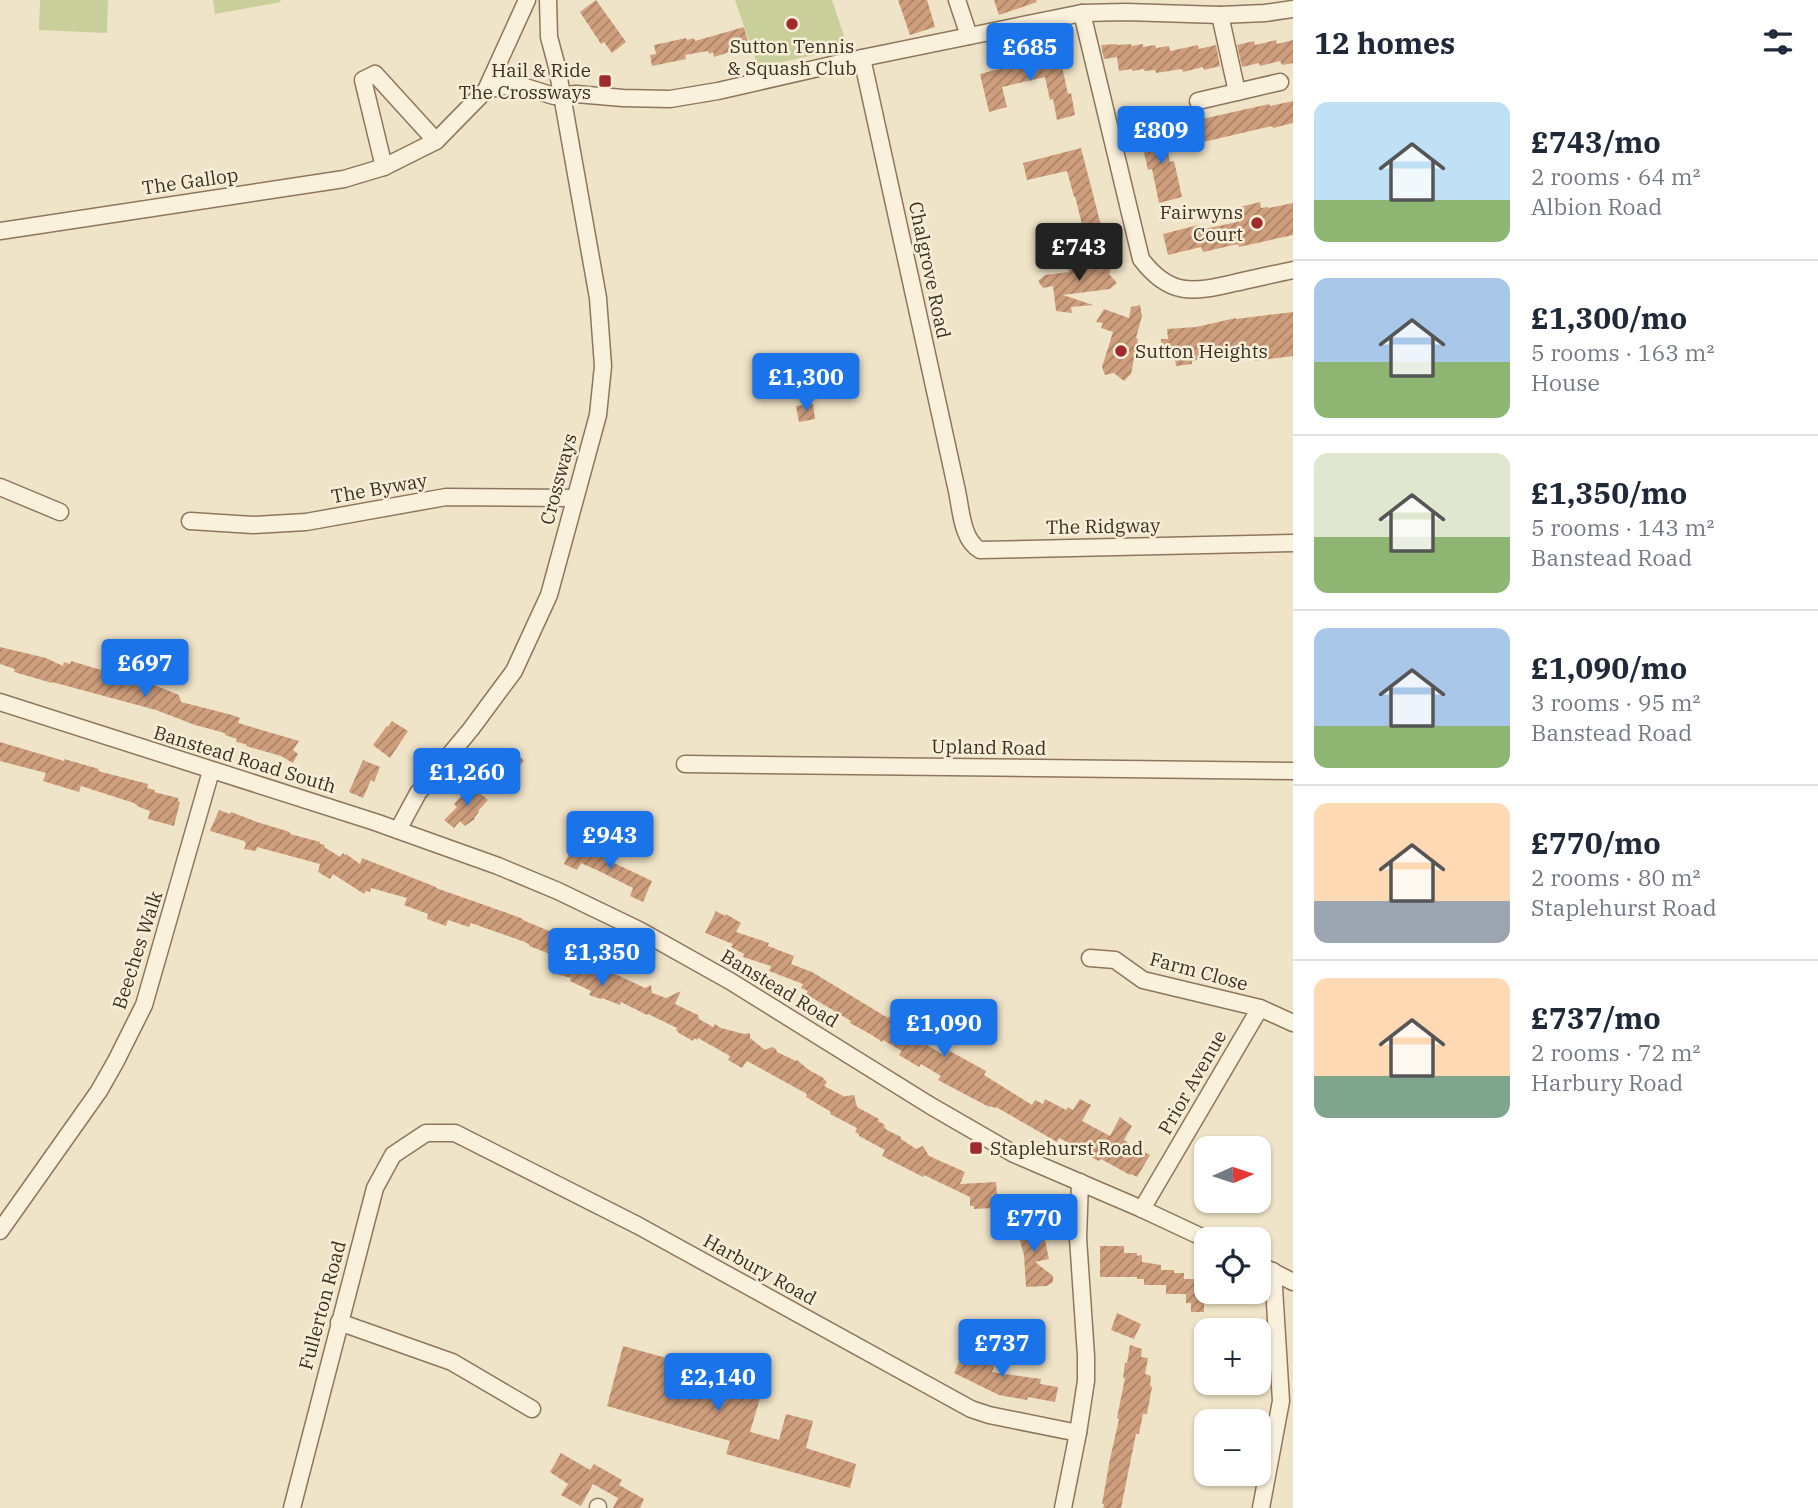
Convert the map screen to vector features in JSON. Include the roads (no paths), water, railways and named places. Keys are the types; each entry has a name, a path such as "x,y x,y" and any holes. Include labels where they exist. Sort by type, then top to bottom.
{"street":[{"name":"The Gallop","path":"0,231 344,179 384,167 436,141 486,90 527,0"},
{"name":"Crossways","path":"398,830 418,793 514,671 549,595 598,415 603,366 598,298 550,39 548,0"},
{"path":"957,0 969,36"},
{"path":"486,90 519,85 549,95 670,99 1082,13 1168,7 1220,15 1263,6 1293,9"},
{"path":"1082,13 1141,258 1149,269 1161,280 1175,287 1203,290 1293,270"},
{"path":"1220,15 1237,92"},
{"name":"Chalgrove Road","path":"862,58 957,492"},
{"path":"384,167 363,80 375,74 436,141"},
{"path":"1198,101 1280,82"},
{"path":"0,487 60,512"},
{"name":"The Ridgway","path":"957,492 968,538 973,546 980,550 1293,543"},
{"name":"The Byway","path":"190,521 253,525 306,522 446,497 575,498"},
{"name":"Banstead Road South","path":"0,702 398,830"},
{"name":"Upland Road","path":"685,764 1293,771"},
{"name":"Beeches Walk","path":"0,1231 99,1091 144,1005 211,771"},
{"name":"Banstead Road","path":"398,830 498,866 639,930 730,981 1014,1154 1194,1233"},
{"name":"Farm Close","path":"1090,958 1115,960 1143,980 1260,1009"},
{"path":"1260,1009 1293,1023"},
{"name":"Prior Avenue","path":"1142,1209 1260,1009"},
{"name":"Fullerton Road","path":"292,1508 375,1188 393,1155 426,1133"},
{"name":"Harbury Road","path":"426,1133 455,1133 576,1194 971,1409 1078,1433"},
{"path":"1063,1508 1086,1381 1078,1238 1080,1182"},
{"path":"1271,1271 1293,1282"},
{"path":"1261,1508 1281,1401 1270,1304"},
{"path":"339,1322 452,1363 532,1409"}],"place":[{"name":"Sutton Tennis & Squash Club","path":"792,24"},
{"name":"Hail & Ride The Crossways","path":"605,81"},
{"name":"Fairwyns Court","path":"1257,223"},
{"name":"Sutton Heights","path":"1121,351"},
{"name":"Staplehurst Road","path":"976,1148"}]}
